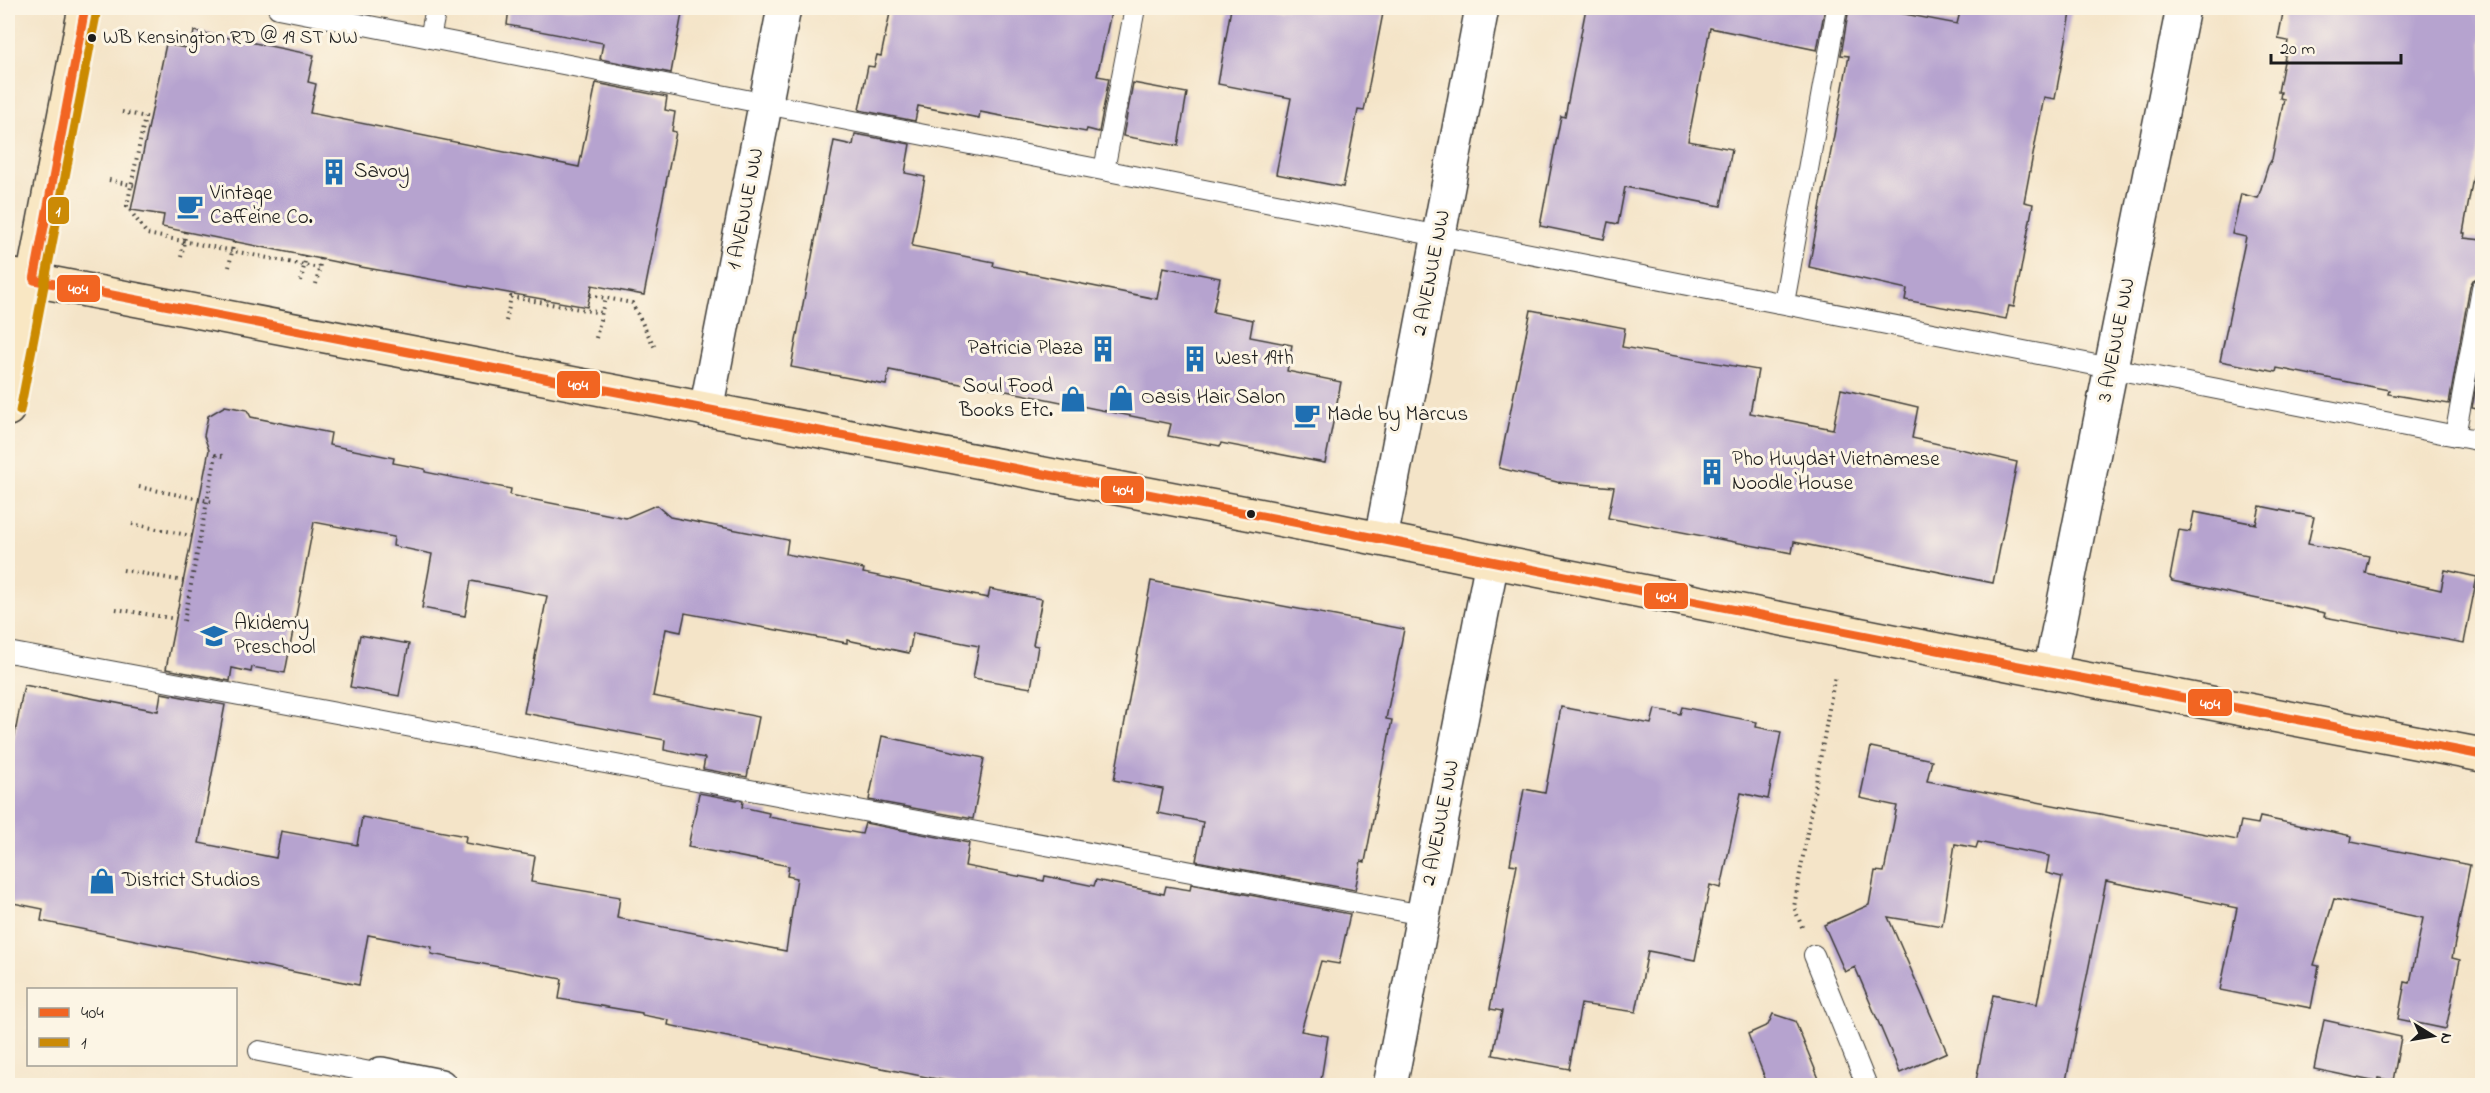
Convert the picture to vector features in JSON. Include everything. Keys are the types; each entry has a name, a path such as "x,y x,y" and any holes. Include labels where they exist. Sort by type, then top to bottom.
{"street":[{"path":"8,409 21,278 85,8"},
{"name":"1 AVENUE NW","path":"706,410 784,8"},
{"name":"2 AVENUE NW","path":"1381,539 1482,8"},
{"name":"3 AVENUE NW","path":"2050,672 2182,8"},
{"path":"21,278 1381,539 2482,755"},
{"name":"2 AVENUE NW","path":"1390,1086 1492,561"},
{"path":"381,1074 440,1086"}],"lane":[{"path":"278,8 2482,441"},
{"path":"430,38 436,8"},
{"path":"1104,170 1135,8"},
{"path":"1784,303 1837,8"},
{"path":"2455,436 2482,288"},
{"path":"8,652 1423,915"},
{"path":"1814,955 1867,1086"},
{"path":"259,1051 381,1074"}],"path":[{"path":"122,112 151,118"},
{"path":"145,117 127,206 147,234 319,268"},
{"path":"109,180 133,185"},
{"path":"181,257 186,232"},
{"path":"229,267 234,241"},
{"path":"301,281 306,256"},
{"path":"316,284 321,259"},
{"path":"590,295 632,303 656,350"},
{"path":"506,321 511,297 602,314"},
{"path":"596,338 604,298"},
{"path":"184,621 216,455 223,456"},
{"path":"212,479 218,480"},
{"path":"139,487 214,502"},
{"path":"132,524 192,536"},
{"path":"123,570 183,581"},
{"path":"116,609 176,619"},
{"path":"1814,955 1794,908 1835,675"}],"building":[{"path":"509,8 683,8 671,73 600,59 603,43 507,25"},
{"path":"891,8 1112,8 1097,76 1109,78 1099,132 1087,129 1086,132 980,112 979,118 918,106 915,121 859,110 868,66 874,67 877,55 881,56"},
{"path":"1231,8 1384,8 1364,111 1358,110 1343,187 1276,174 1291,98 1218,84"},
{"path":"1586,8 1825,8 1817,50 1710,28 1688,141 1732,149 1721,206 1625,187 1618,224 1608,222 1604,239 1540,226 1561,116 1565,117"},
{"path":"1849,8 1873,8 1957,24 1961,8 2072,8 2055,99 2044,97 2024,202 2033,204 2014,307 2009,306 2006,319 1905,300 1907,289 1809,267 1849,56 1841,55"},
{"path":"2284,8 2482,8 2482,128 2463,233 2465,233 2464,238 2482,240 2482,276 2473,280 2470,286 2449,404 2388,394 2389,390 2277,368 2276,372 2220,361 2246,237 2232,234 2241,194 2258,198 2272,159 2284,99 2280,98 2281,92 2278,92 2288,41 2278,39"},
{"name":"Savoy","path":"194,31 314,55 308,82 316,84 310,113 579,167 596,83 667,97 665,110 675,112 672,131 676,132 644,295 592,285 587,307 361,267 162,227 164,215 131,210 166,44 191,49"},
{"path":"1133,83 1187,93 1178,146 1123,136"},
{"path":"855,134 910,144 905,173 925,177 912,246 994,262 993,266 1157,299 1163,267 1220,278 1213,312 1253,320 1250,337 1292,345 1287,371 1341,382 1325,463 1221,443 1220,446 1168,436 1171,424 971,384 971,386 889,370 886,385 791,367 834,141 853,145"},
{"path":"1531,310 1625,328 1622,347 1758,370 1750,413 1833,429 1841,389 1918,407 1912,438 2017,462 1993,583 1794,542 1792,553 1608,518 1614,487 1557,482 1499,468"},
{"path":"2482,352 2482,410 2472,408"},
{"path":"225,406 247,410 251,417 331,433 329,445 394,458 393,463 425,469 425,472 511,489 510,495 626,518 656,505 670,517 788,540 786,554 864,569 863,573 988,598 990,589 1042,599 1033,645 1038,646 1031,688 973,678 979,646 913,633 909,653 847,640 847,643 685,613 681,632 666,629 653,696 759,717 747,777 703,769 705,758 664,750 665,740 524,713 547,596 471,581 465,616 422,608 432,554 393,546 394,537 314,522 285,673 252,667 251,672 232,668 230,681 166,669 209,450 204,436 208,416"},
{"path":"2260,506 2314,517 2308,544 2369,556 2365,573 2441,590 2445,570 2477,577 2464,643 2324,617 2325,613 2172,581 2170,578 2179,530 2190,532 2194,512 2256,524"},
{"path":"1151,581 1404,629 1386,719 1392,720 1365,862 1361,861 1355,890 1196,861 1203,822 1158,813 1163,789 1114,780"},
{"path":"360,635 409,644 399,696 350,687"},
{"path":"24,685 158,711 161,693 225,705 199,843 276,858 281,831 357,845 362,817 466,836 465,843 535,856 531,882 620,897 617,918 786,951 797,878 787,876 789,866 688,847 699,793 743,801 742,807 769,813 768,817 862,834 865,823 969,843 965,866 1044,881 1045,876 1094,886 1096,880 1164,894 1166,886 1190,890 1191,884 1350,914 1339,964 1321,961 1301,1031 1328,1036 1320,1086 971,1086 668,1025 669,1020 642,1015 642,1013 559,999 562,979 431,954 432,947 368,935 359,985 41,921 43,909 8,902 8,771"},
{"path":"1561,707 1651,724 1655,709 1680,714 1682,707 1757,722 1756,727 1781,732 1768,799 1741,793 1721,888 1710,885 1695,960 1648,951 1636,1012 1581,1004 1569,1069 1493,1055 1502,1011 1490,1009 1517,865 1510,864 1524,789 1545,793"},
{"path":"882,736 984,758 973,819 869,800"},
{"path":"1871,747 1932,760 1927,781 2237,840 2241,821 2258,824 2260,817 2352,836 2351,842 2470,865 2452,958 2460,960 2446,1029 2398,1019 2405,982 2410,983 2423,918 2334,899 2314,965 2319,966 2311,1008 2220,990 2237,908 2106,881 2065,1086 1975,1086 1993,995 2037,1004 2062,877 2046,873 2049,856 1978,842 1976,848 1955,844 1942,926 1888,917 1947,1052 1900,1073 1855,967 1845,972 1824,925 1869,905 1875,871 1884,872 1897,806 1860,798"},
{"path":"1773,1014 1795,1021 1822,1086 1768,1086 1748,1034 1768,1025"},
{"path":"2324,1020 2401,1037 2393,1081 2378,1078 2377,1082 2314,1069"}],"transit line":[{"name":"404","path":"85,8 34,280 1335,530 2008,664 2482,755"},
{"name":"1","path":"20,411 97,10"}],"place":[{"name":"WB Kensington RD @ 19 ST NW","path":"92,38"},
{"name":"Savoy","path":"334,172"},
{"name":"Vintage Caffeine Co.","path":"190,206"},
{"name":"Patricia Plaza","path":"1103,349"},
{"name":"West 19th","path":"1195,359"},
{"name":"Oasis Hair Salon","path":"1121,398"},
{"name":"Soul Food Books Etc.","path":"1073,399"},
{"name":"Made by Marcus","path":"1307,415"},
{"name":"Pho Huydat Vietnamese Noodle House","path":"1712,472"},
{"name":"Akidemy Preschool","path":"214,636"},
{"name":"District Studios","path":"102,881"}]}
